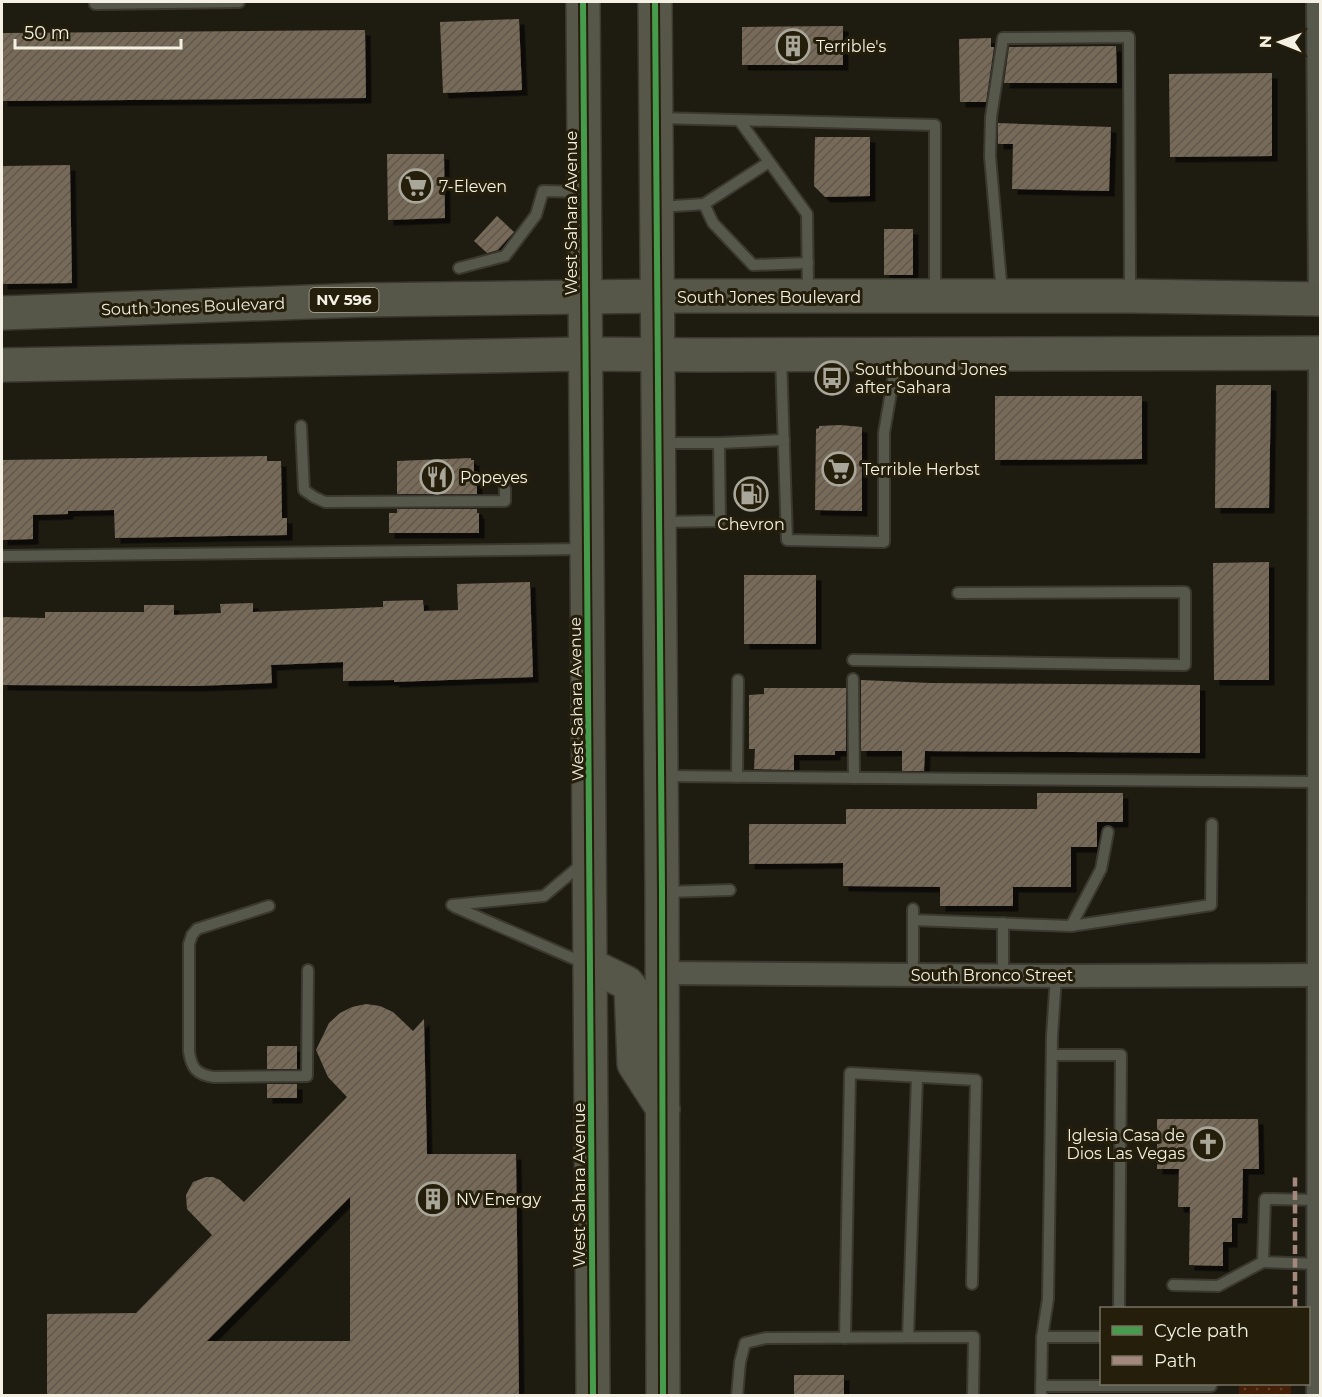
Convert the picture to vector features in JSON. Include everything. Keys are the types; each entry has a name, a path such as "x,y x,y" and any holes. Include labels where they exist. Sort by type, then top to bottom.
{"main road":[{"name":"West Sahara Avenue","path":"583,2 592,966 593,1395"},
{"path":"656,2 663,973 663,1395"},
{"name":"South Jones Boulevard","path":"2,313 363,300 658,296 1130,296 1320,299"},
{"path":"2,365 585,354 1320,352"},
{"path":"592,966 627,983 631,988 634,1064 663,1109"}],"street":[{"path":"1318,2 1320,299"},
{"path":"1318,1395 1320,352"},
{"name":"South Bronco Street","path":"663,973 1056,976 1320,975"}],"lane":[{"path":"95,2 95,4 239,2"},
{"path":"1002,297 990,156 991,117 1003,38 1129,37 1130,296"},
{"path":"657,118 935,125 935,296"},
{"path":"739,120 807,214 808,297"},
{"path":"657,207 704,204 769,162"},
{"path":"459,268 505,256 536,215 543,191 584,192"},
{"path":"704,204 713,223 753,265 808,263"},
{"path":"780,355 787,540 884,542 884,433 898,354"},
{"path":"301,426 304,490 325,502 505,501 505,489"},
{"path":"659,443 784,440"},
{"path":"659,522 720,521 719,443"},
{"path":"2,555 588,549"},
{"path":"853,660 1185,665 1185,592 958,593"},
{"path":"853,679 854,778"},
{"path":"737,777 738,680"},
{"path":"661,776 1319,782"},
{"path":"913,974 913,914 1003,923 1071,926 1211,905 1212,824"},
{"path":"1071,926 1101,869 1108,832"},
{"path":"591,857 544,896 452,905 592,966"},
{"path":"662,892 729,890"},
{"path":"269,906 197,929 192,935 189,944 189,1051 190,1061 195,1071 203,1076 214,1077 307,1076 308,969"},
{"path":"1003,923 1003,974"},
{"path":"1056,976 1048,1299 1042,1337 1041,1391 1211,1388"},
{"path":"1053,1055 1121,1055 1119,1307"},
{"path":"844,1338 850,1073 976,1080 972,1284"},
{"path":"908,1337 917,1078"},
{"path":"1263,1262 1265,1199 1318,1200"},
{"path":"1173,1285 1218,1286 1263,1262 1318,1264"},
{"path":"738,1395 740,1362 745,1343 766,1338 974,1337 973,1395"},
{"path":"1042,1337 1100,1337"}],"shaded area":[{"path":"1239,1385 1291,1385 1291,1395 1239,1395"}],"building":[{"path":"519,19 522,90 443,93 440,22"},
{"name":"Terrible's","path":"843,26 843,65 742,65 742,27"},
{"path":"365,30 366,98 2,101 2,33"},
{"path":"991,38 991,47 994,47 986,102 960,102 959,39"},
{"path":"1116,46 1117,83 1004,83 1009,47"},
{"path":"1272,73 1272,156 1170,157 1169,74"},
{"path":"998,123 1111,127 1109,191 1012,189 1013,144 998,144"},
{"path":"815,137 870,137 870,196 825,197 814,186"},
{"name":"7-Eleven","path":"387,154 444,154 445,218 388,220"},
{"path":"70,165 72,283 2,284 2,166"},
{"path":"497,216 514,232 498,250 487,253 474,241"},
{"path":"884,229 913,229 913,275 884,275"},
{"path":"1216,385 1271,385 1269,508 1215,508"},
{"path":"995,396 1142,396 1142,459 995,460"},
{"name":"Terrible Herbst","path":"819,426 862,427 862,511 815,510 816,429"},
{"path":"267,456 267,461 281,461 282,518 287,518 287,535 115,538 114,510 68,511 68,514 33,515 33,539 2,540 2,460"},
{"name":"Popeyes","path":"471,458 474,460 474,471 477,471 477,494 397,494 397,461"},
{"path":"397,509 477,509 479,533 389,533 389,513 397,513"},
{"path":"1269,562 1269,680 1214,680 1213,563"},
{"path":"744,575 816,575 816,644 744,644"},
{"path":"530,582 533,677 394,682 394,680 343,681 343,662 271,665 272,683 196,686 2,685 2,617 45,618 45,612 144,612 144,605 174,605 174,615 221,613 220,604 253,603 253,612 383,607 383,601 423,600 424,611 458,610 457,584"},
{"path":"861,680 931,683 1200,685 1200,753 925,751 924,771 902,771 902,751 861,751"},
{"path":"764,688 846,688 846,751 835,751 835,755 794,755 794,770 754,769 755,749 749,749 749,695 764,694"},
{"path":"1037,793 1123,793 1123,822 1097,822 1097,847 1071,847 1071,887 1013,887 1013,906 940,906 940,887 843,886 843,863 749,864 749,824 846,824 846,809 1037,809"},
{"name":"NV Energy","path":"366,1004 380,1006 393,1012 413,1031 424,1019 427,1154 516,1154 519,1395 47,1395 47,1314 136,1313 212,1235 187,1209 186,1195 193,1182 213,1177 220,1180 244,1202 347,1097 328,1077 316,1050 329,1023 340,1013","holes":["350,1197 350,1341 207,1341"]},
{"path":"267,1046 297,1046 297,1069 267,1069"},
{"path":"267,1084 297,1084 297,1098 267,1098"},
{"path":"1157,1119 1258,1119 1259,1169 1243,1169 1242,1218 1232,1218 1232,1242 1223,1242 1223,1266 1189,1265 1190,1207 1178,1207 1179,1169 1157,1169"},
{"path":"794,1375 844,1375 844,1395 794,1395"}],"marked path":[{"path":"1295,1174 1295,1307"}],"cycle path":[{"path":"583,2 593,1396"},
{"path":"655,2 662,892 663,1396"}],"place":[{"name":"Terrible's","path":"793,46"},
{"name":"7-Eleven","path":"416,186"},
{"name":"Southbound Jones after Sahara","path":"832,378"},
{"name":"Terrible Herbst","path":"839,469"},
{"name":"Popeyes","path":"437,477"},
{"name":"Chevron","path":"751,494"},
{"name":"Iglesia Casa de Dios Las Vegas","path":"1208,1144"},
{"name":"NV Energy","path":"433,1199"}]}
